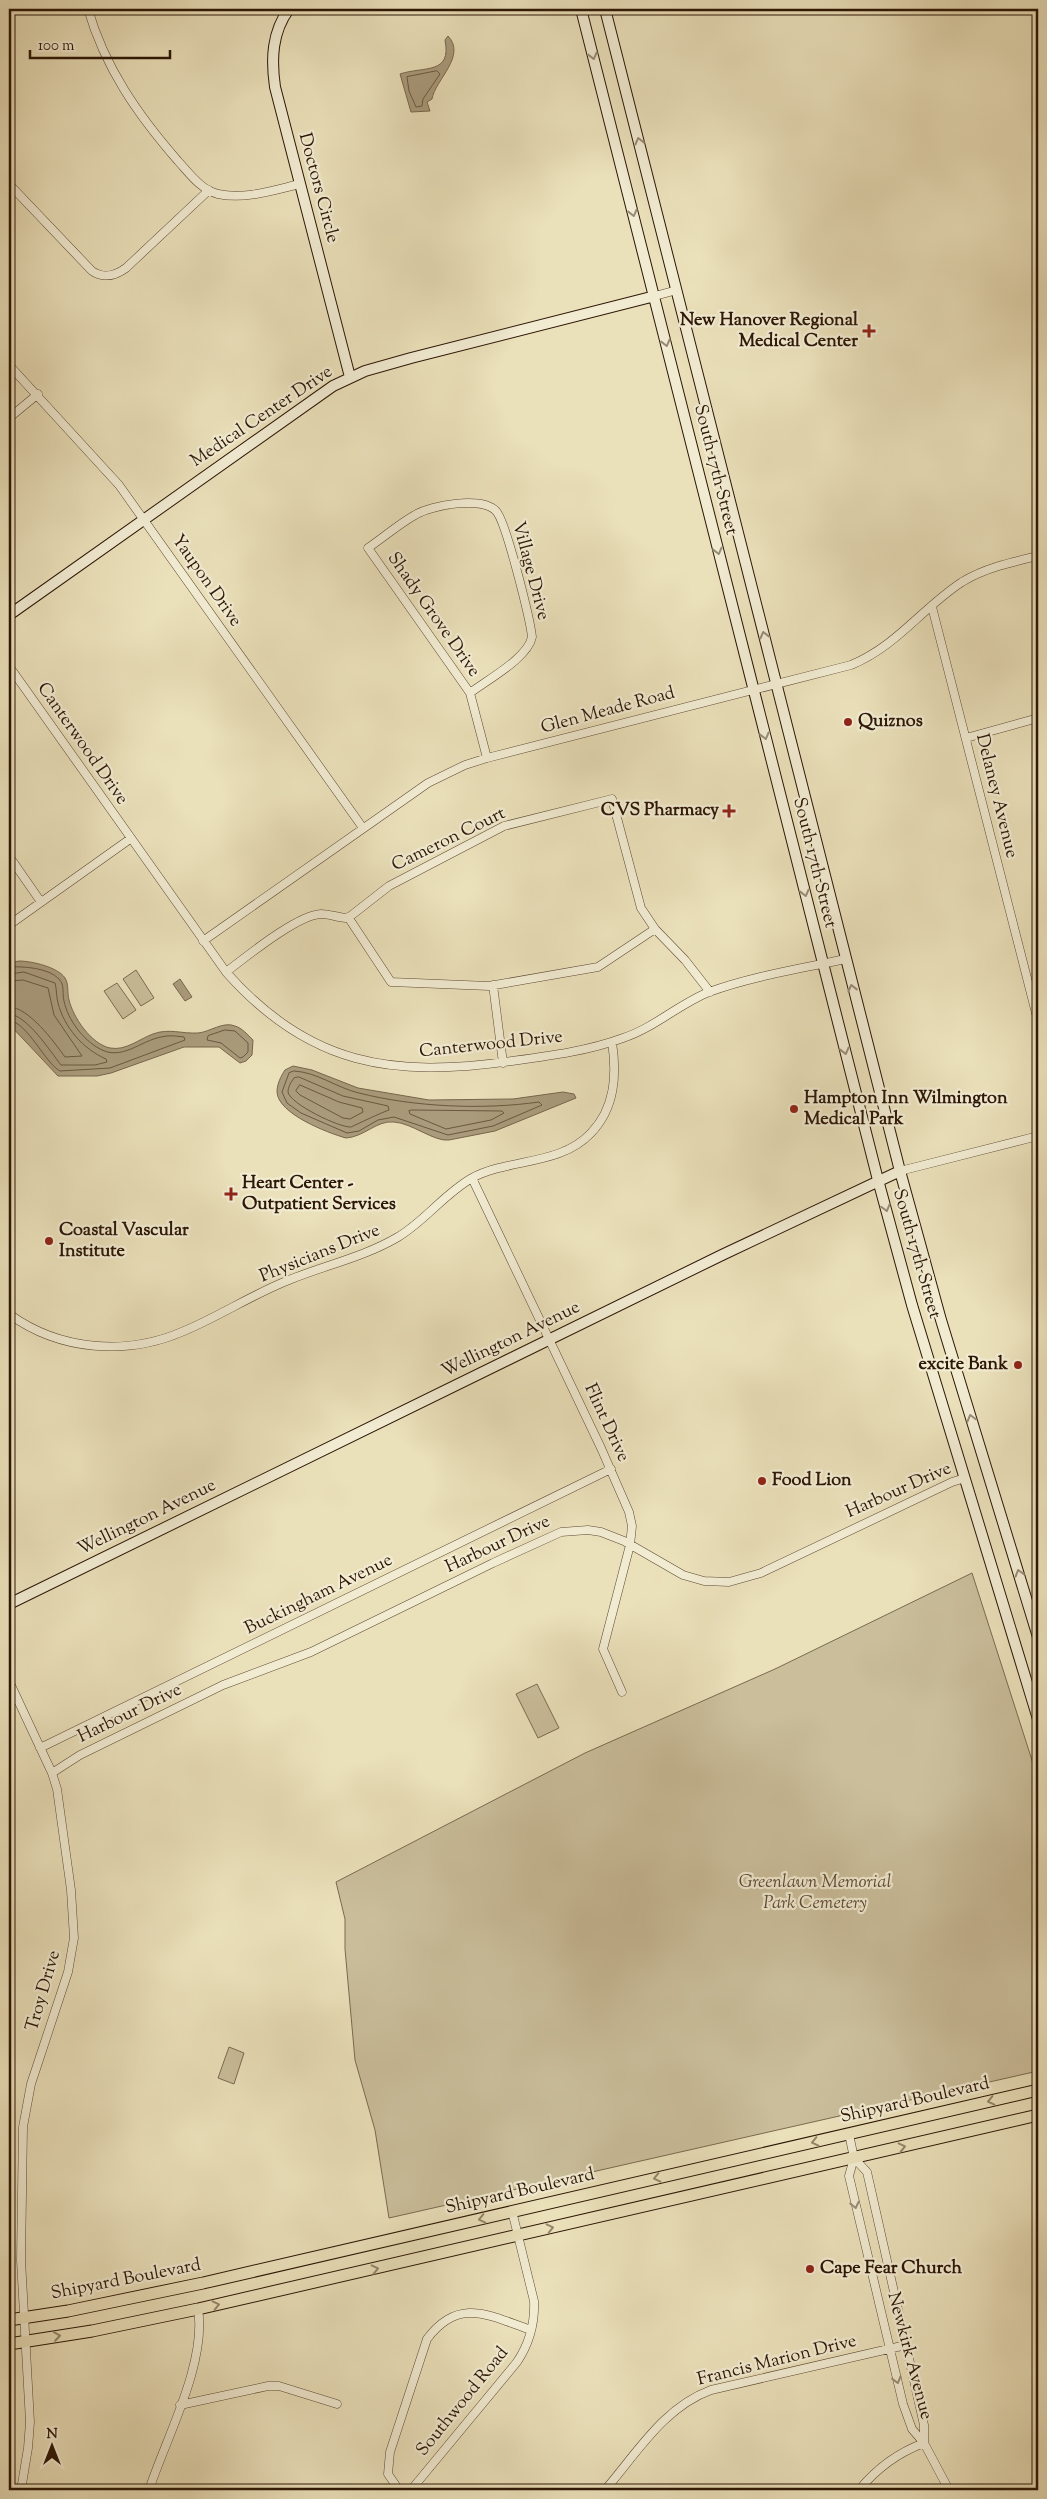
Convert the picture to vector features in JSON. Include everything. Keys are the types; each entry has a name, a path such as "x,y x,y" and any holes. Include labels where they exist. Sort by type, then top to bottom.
{"main road":[{"name":"Doctors Circle","path":"289,9 276,35 272,68 350,377"},
{"name":"South 17th Street","path":"581,9 878,1180 912,1305 1038,1719"},
{"name":"South 17th Street","path":"605,9 678,290 900,1171 938,1310 1038,1637"},
{"name":"Medical Center Drive","path":"9,615 333,386 350,377 411,358 655,296"},
{"name":"Wellington Avenue","path":"9,1604 550,1339 900,1171"},
{"name":"Shipyard Boulevard","path":"9,2320 176,2289 1038,2090"},
{"path":"9,2344 92,2331 198,2309 1038,2115"}],"street":[{"path":"88,9 104,54 138,112 148,127 190,175 209,190 223,195 247,195 300,184"},
{"path":"9,184 92,271 107,276 119,273 126,268 209,190"},
{"path":"655,296 678,290"},
{"name":"Yaupon Drive","path":"9,364 102,464 144,519 363,828"},
{"path":"9,418 38,394"},
{"name":"Village Drive","path":"368,548 410,518 428,509 478,504 488,506 497,512 506,534 532,637 530,644 520,656 470,693"},
{"name":"Shady Grove Drive","path":"368,548 470,693 487,758"},
{"name":"Glen Meade Road","path":"203,941 428,783 465,765 752,688 851,664 868,657 897,638 948,592 978,573 1038,556"},
{"name":"Delaney Avenue","path":"932,607 1038,1021"},
{"name":"Canterwood Drive","path":"9,666 226,972 258,1006 277,1021 302,1037 351,1058 407,1068 436,1069 503,1063 556,1054 612,1042 649,1027 710,992 845,958"},
{"path":"966,738 1038,718"},
{"name":"Cameron Court","path":"348,917 389,886 504,826 612,799 641,908 655,929 685,960 710,992"},
{"path":"9,926 130,839"},
{"path":"9,856 41,902"},
{"path":"226,972 281,932 312,916 322,914 338,918 348,917 391,982 493,985 598,967 655,929"},
{"path":"493,985 503,1063"},
{"name":"Physicians Drive","path":"9,1314 48,1335 85,1345 122,1347 164,1339 198,1325 289,1280 387,1243 414,1226 450,1194 472,1178 500,1168 572,1148 590,1134 604,1116 613,1092 615,1065 612,1042"},
{"name":"Wellington Avenue","path":"900,1171 1038,1136"},
{"name":"Flint Drive","path":"472,1178 550,1339 629,1512 632,1526 630,1545 603,1650 622,1692"},
{"name":"Buckingham Avenue","path":"40,1748 611,1469"},
{"name":"Harbour Drive","path":"52,1773 80,1755 223,1685 311,1652 552,1536 574,1530 601,1532 630,1545 683,1575 716,1583 738,1581 761,1573 847,1530 952,1482 965,1478"},
{"name":"Troy Drive","path":"9,1681 52,1773 62,1811 74,1938 68,1972 36,2068 25,2108 21,2172 24,2318 30,2422 21,2490"},
{"name":"Newkirk Avenue","path":"849,2134 854,2158 849,2176 889,2349 912,2429 924,2443 949,2490"},
{"name":"Newkirk Avenue","path":"854,2158 867,2172 924,2425 924,2443"},
{"name":"Southwood Road","path":"411,2490 523,2353 531,2330 534,2301 512,2212"},
{"path":"149,2490 198,2349 200,2323 198,2309"},
{"path":"399,2490 390,2481 388,2474 390,2452 427,2339 436,2327 455,2315 475,2312 499,2317 531,2330"},
{"name":"Francis Marion Drive","path":"605,2490 672,2411 695,2396 711,2390 906,2345"},
{"path":"180,2405 268,2386 279,2386 337,2404"},
{"path":"859,2490 885,2463 899,2454 924,2443"}],"green space":[{"path":"136,970 154,998 141,1006 123,979"},
{"path":"117,983 136,1010 123,1019 104,991"},
{"name":"Greenlawn Memorial Park Cemetery","path":"972,1573 1038,1779 1038,2071 389,2218 375,2130 355,2060 345,1949 345,1919 336,1882 585,1753 775,1669"},
{"path":"537,1684 559,1728 538,1738 516,1694"},
{"path":"229,2047 244,2053 234,2084 218,2078"}],"water":[{"path":"448,36 453,44 454,52 452,60 432,99 427,102 430,111 411,112 400,74 427,69 440,64 444,59 446,51 445,40"},
{"path":"19,961 44,965 62,974 66,980 71,1007 79,1022 90,1036 110,1048 122,1048 159,1032 198,1033 230,1025 240,1028 253,1040 252,1055 246,1061 240,1063 219,1047 184,1047 111,1073 97,1076 58,1076 9,1024 9,963"},
{"path":"180,979 192,997 185,1001 173,984"},
{"path":"293,1066 312,1070 358,1088 429,1100 513,1099 563,1092 574,1094 576,1098 495,1131 449,1140 443,1140 394,1122 382,1124 359,1135 346,1138 305,1121 286,1108 280,1100 277,1092 280,1080 285,1070"}],"place":[{"name":"New Hanover Regional Medical Center","path":"869,331"},
{"name":"Quiznos","path":"848,722"},
{"name":"CVS Pharmacy","path":"729,811"},
{"name":"Hampton Inn Wilmington Medical Park","path":"794,1109"},
{"name":"Heart Center - Outpatient Services","path":"231,1194"},
{"name":"Coastal Vascular Institute","path":"49,1241"},
{"name":"excite Bank","path":"1018,1365"},
{"name":"Food Lion","path":"762,1481"},
{"name":"Cape Fear Church","path":"810,2269"}]}
